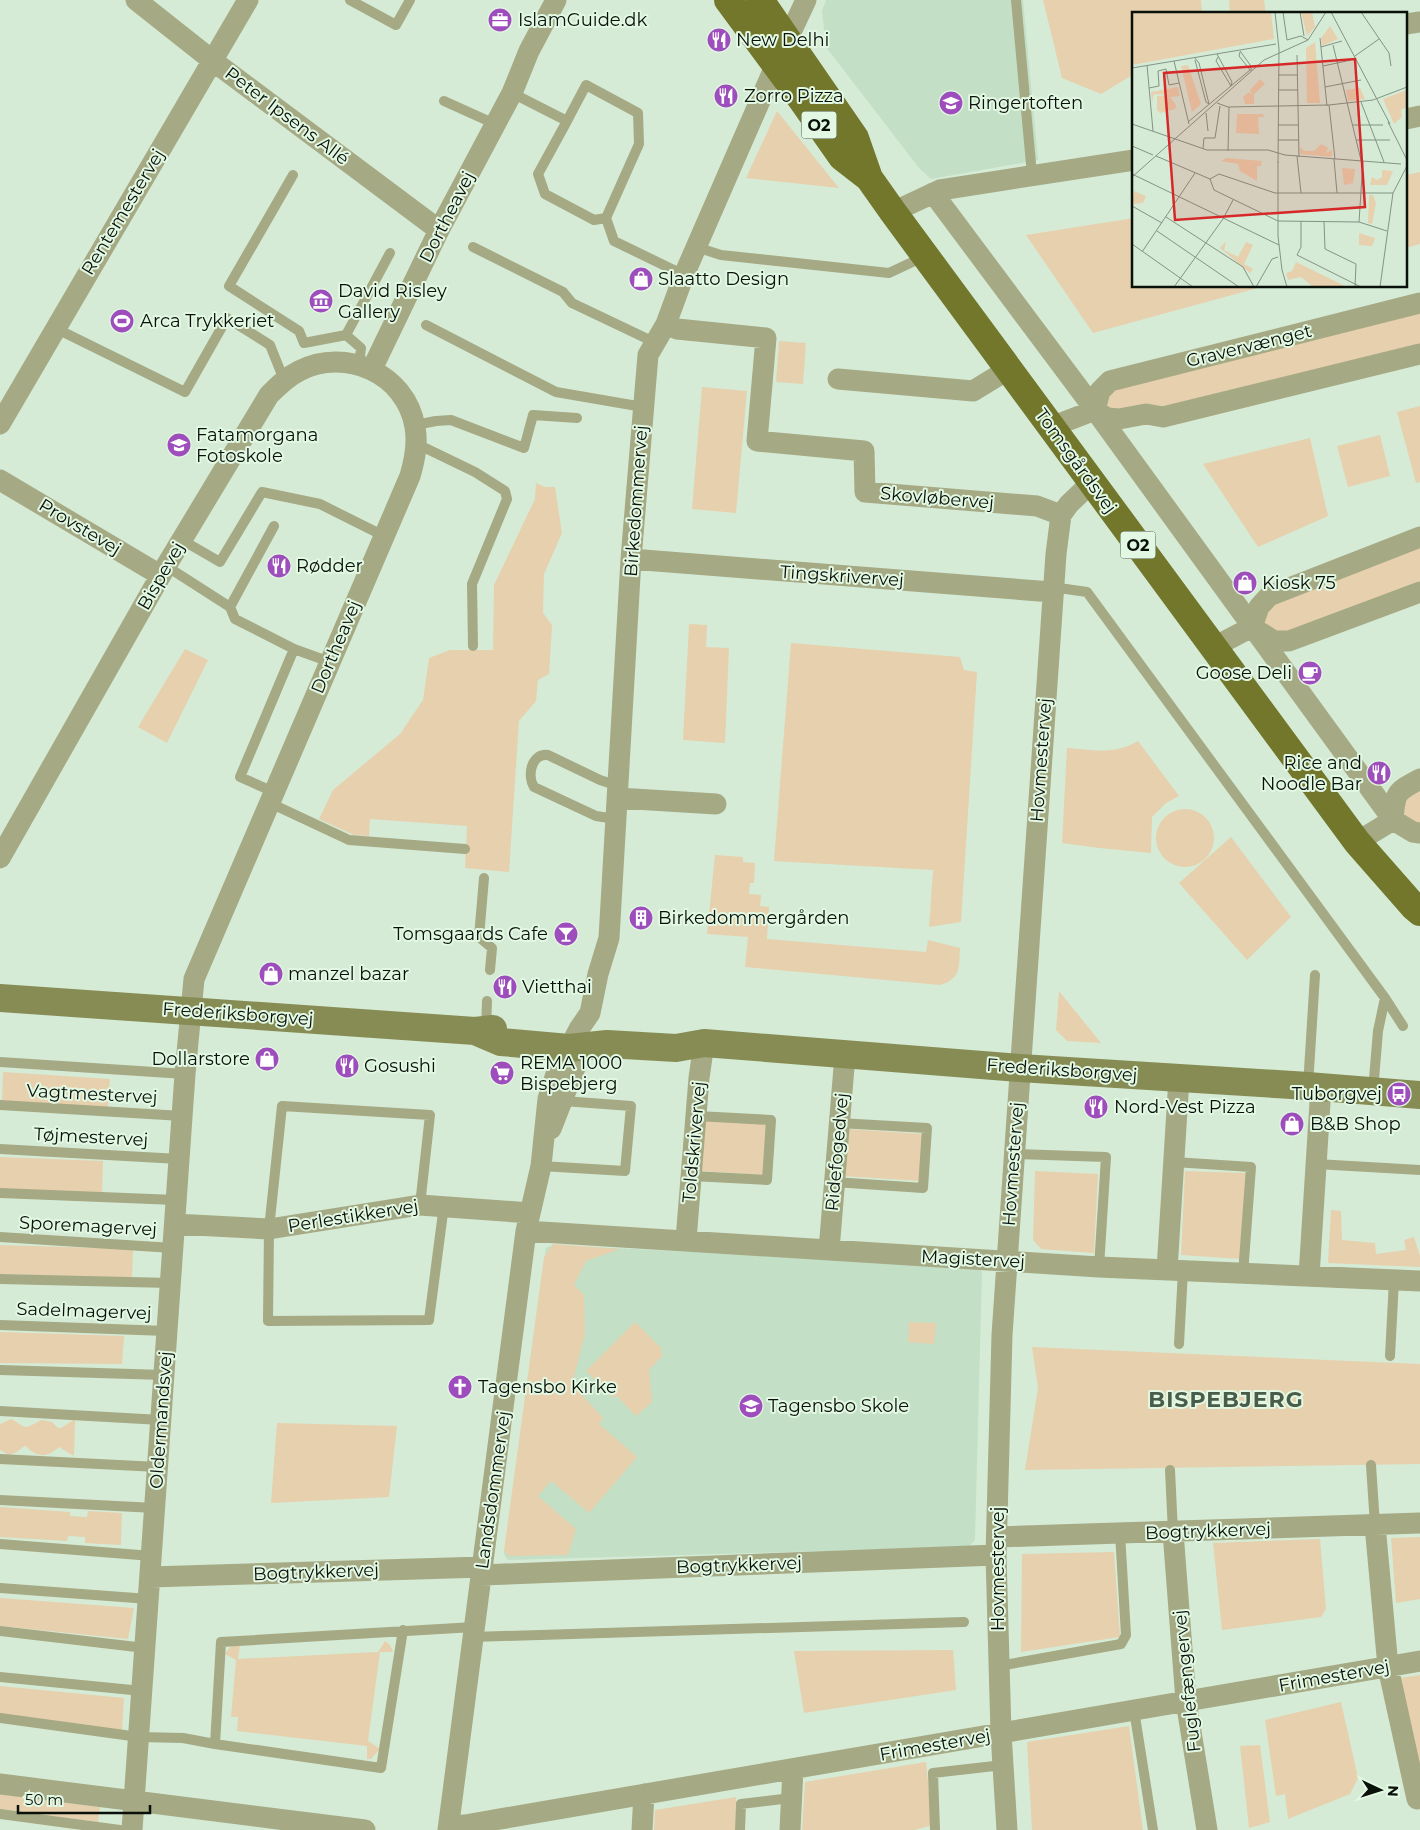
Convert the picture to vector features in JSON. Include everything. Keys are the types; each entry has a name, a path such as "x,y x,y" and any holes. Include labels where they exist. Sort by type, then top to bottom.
{"main road":[{"name":"Tomsgårdsvej","path":"728,0 842,157 869,178 1212,648 1357,842 1418,910"},
{"name":"Tomsgårdsvej","path":"760,0 855,138 869,178"}],"street":[{"name":"Peter Ipsens Allé","path":"136,0 213,61 439,230"},
{"name":"Rentemestervej","path":"0,424 248,0"},
{"name":"Dortheavej","path":"365,367 512,93 529,51 556,0"},
{"name":"Birkedommervej","path":"577,1041 590,1013 598,974 609,938 631,559 648,355 666,324 696,247 806,0"},
{"path":"894,212 940,190 1132,160"},
{"path":"933,193 1095,410 1394,820 1413,832 1420,833"},
{"name":"Gravervænget","path":"1095,410 1100,390 1110,381 1420,304"},
{"name":"Skovløbervej","path":"666,324 678,329 766,338 757,441 864,451 865,492 1037,506 1061,515"},
{"path":"1095,410 1107,418 1119,419 1146,414 1163,417 1420,354"},
{"name":"Bispevej","path":"0,858 163,571 269,396 284,380 299,370 316,364 334,361 365,367"},
{"path":"365,367 385,377 399,391 409,407 416,435"},
{"path":"838,379 972,391 1009,369"},
{"path":"1051,426 1095,410"},
{"name":"Dortheavej","path":"190,1011 194,979 410,476 414,460 416,435"},
{"name":"Provstevej","path":"0,480 163,571"},
{"path":"1061,515 1069,504 1092,482"},
{"name":"Hovmestervej","path":"1007,1830 1001,1733 997,1546 1002,1335 1052,590 1061,515"},
{"path":"1212,648 1252,627 1260,607 1269,596 1420,537"},
{"name":"Tingskrivervej","path":"631,559 1052,590"},
{"path":"1252,627 1274,641 1289,641 1420,592"},
{"path":"1394,820 1394,799 1402,788 1420,779"},
{"path":"618,792 716,804"},
{"path":"1357,842 1394,820"},
{"name":"Frederiksborgvej","path":"0,998 482,1032 502,1028 555,1032 577,1041 601,1027 678,1033 704,1043 844,1055 1420,1095"},
{"name":"Oldermandsvej","path":"132,1830 190,1011"},
{"name":"Landsdommervej","path":"542,1158 572,1071 577,1041"},
{"name":"Landsdommervej","path":"449,1828 473,1632 528,1222 542,1158 548,1099 557,1071 577,1041"},
{"name":"Toldskrivervej","path":"686,1240 699,1078 704,1043"},
{"name":"Ridefogedvej","path":"829,1250 844,1055"},
{"path":"1173,1264 1174,1162 1179,1078"},
{"path":"1309,1276 1316,1164 1315,1087"},
{"name":"Perlestikkervej","path":"175,1224 269,1229 420,1205 444,1206 528,1222"},
{"name":"Magistervej","path":"528,1222 686,1240 829,1250 1098,1266 1173,1264 1243,1274 1420,1281"},
{"name":"Bogtrykkervej","path":"151,1566 482,1571 997,1546 1120,1533 1420,1523"},
{"path":"1374,1525 1388,1667 1418,1799"},
{"name":"Fuglefængervej","path":"1173,1532 1186,1701 1207,1830"},
{"name":"Frimestervej","path":"449,1828 1420,1661"},
{"path":"790,1830 792,1769"},
{"path":"0,1784 365,1830"},
{"path":"642,1830 644,1794"}],"lane":[{"path":"350,0 396,25 410,0"},
{"path":"1016,0 1032,175"},
{"path":"606,218 594,220 545,194 538,174 586,85 638,113 639,144 606,218 614,241 684,275"},
{"path":"512,93 567,121"},
{"path":"444,101 495,124"},
{"path":"293,175 229,286 299,331 304,343 346,335"},
{"path":"696,247 721,255 889,273 926,256"},
{"path":"473,248 563,292 572,303 656,343"},
{"path":"346,335 390,253"},
{"path":"55,328 185,392 227,318 270,346 284,380"},
{"path":"426,325 556,392 643,407"},
{"path":"346,335 361,348 365,367"},
{"path":"473,646 472,584 508,499 505,491 416,435 436,421 451,420 524,448 533,415 577,418"},
{"path":"182,540 220,562 262,492 320,504 384,536"},
{"path":"230,607 274,526"},
{"path":"163,571 230,607 235,619 294,649 330,662"},
{"path":"1052,590 1087,592 1386,998 1403,1026"},
{"path":"294,649 240,777 272,798 349,840 465,849"},
{"path":"616,819 596,816 534,788 530,775 536,759 543,754 600,780 618,792"},
{"path":"484,878 479,936 492,948 490,970"},
{"path":"1315,975 1315,1087"},
{"path":"1373,1091 1378,1032 1386,998"},
{"path":"482,1032 487,1001"},
{"name":"Vagtmestervej","path":"0,1062 185,1074"},
{"path":"542,1158 625,1171 631,1106 563,1101"},
{"name":"Vagtmestervej","path":"0,1105 182,1116"},
{"path":"420,1205 430,1115 282,1106 269,1229 268,1321 429,1320 444,1206"},
{"path":"692,1176 767,1180 771,1120 697,1116"},
{"path":"834,1182 923,1188 927,1128 839,1123"},
{"name":"Tøjmestervej","path":"0,1149 179,1158"},
{"path":"1015,1154 1106,1157 1098,1266"},
{"path":"1174,1162 1251,1167 1243,1274"},
{"path":"1316,1164 1420,1170"},
{"path":"0,1193 176,1200"},
{"name":"Sporemagervej","path":"0,1237 173,1248"},
{"path":"1173,1264 1179,1344"},
{"path":"0,1279 171,1284"},
{"path":"1390,1356 1394,1280"},
{"name":"Sadelmagervej","path":"0,1325 167,1331"},
{"path":"0,1370 164,1375"},
{"path":"0,1411 161,1420"},
{"path":"0,1459 158,1466"},
{"path":"1371,1465 1374,1525"},
{"path":"1170,1470 1173,1532"},
{"path":"0,1500 155,1508"},
{"path":"999,1666 1121,1644 1126,1635 1120,1533"},
{"path":"0,1544 151,1566"},
{"path":"0,1588 148,1599"},
{"path":"215,1744 222,1642 403,1630 473,1632 964,1622"},
{"path":"0,1718 139,1738 183,1738 381,1768 403,1630"},
{"path":"0,1631 145,1648"},
{"path":"0,1677 142,1691"},
{"path":"1134,1710 1153,1830"},
{"path":"935,1830 933,1773 1003,1765"},
{"path":"740,1830 741,1804 791,1798"},
{"path":"0,1814 120,1830"}],"shaded area":[{"name":"Ringertoften","path":"826,0 1023,0 1038,160 931,179 919,168 826,47 822,11"},
{"path":"1043,0 1201,0 1202,12 1132,12 1132,75 1101,94 1062,78"},
{"path":"1229,0 1264,0 1266,12 1230,12"},
{"path":"777,111 839,188 746,178"},
{"path":"1420,172 1420,244 1408,247 1408,175"},
{"path":"1132,218 1132,288 1258,288 1093,333 1026,235"},
{"path":"1420,309 1420,346 1167,409 1114,411 1101,409 1109,394 1119,386"},
{"path":"779,341 806,343 803,384 776,382"},
{"path":"702,387 747,391 736,513 692,509"},
{"path":"1420,406 1420,482 1416,483 1397,412"},
{"path":"1380,435 1390,476 1348,487 1337,446"},
{"path":"1310,438 1328,516 1258,547 1203,464"},
{"path":"536,483 545,487 555,487 562,533 544,574 543,613 552,625 549,674 538,680 536,701 519,721 509,872 465,868 467,826 370,819 369,836 354,835 319,819 333,790 400,734 423,700 429,658 450,650 493,650 494,585 535,499"},
{"path":"1420,545 1420,584 1290,634 1278,633 1261,625 1267,612 1276,602"},
{"path":"689,624 707,625 706,647 729,648 725,743 683,740"},
{"path":"791,643 960,657 964,670 977,672 961,922 929,927 933,870 774,861"},
{"path":"185,649 208,660 167,743 138,727"},
{"path":"1138,741 1179,796 1166,803 1152,817 1151,853 1062,843 1067,748 1112,750"},
{"path":"1420,788 1420,823 1417,823 1403,814 1403,803"},
{"path":"1185,809 1201,814 1209,822 1214,838 1209,854 1201,862 1185,867 1169,862 1161,854 1156,838 1161,822 1169,814"},
{"path":"1231,837 1291,917 1247,960 1179,883"},
{"path":"715,855 743,857 743,862 755,863 754,883 750,883 749,894 761,895 760,906 769,907 767,939 926,952 928,940 960,948 958,971 952,979 940,985 745,967 748,937 707,934"},
{"path":"1059,991 1101,1043 1067,1041 1056,1030"},
{"path":"3,1072 110,1079 108,1107 2,1102"},
{"path":"703,1120 767,1124 764,1175 700,1171"},
{"path":"846,1129 924,1134 921,1181 842,1176"},
{"path":"0,1157 103,1161 102,1194 0,1189"},
{"path":"1035,1171 1098,1174 1094,1253 1041,1249 1033,1240"},
{"path":"1185,1171 1247,1173 1241,1259 1181,1255"},
{"path":"1331,1210 1341,1211 1342,1240 1375,1243 1376,1254 1406,1250 1404,1240 1414,1237 1420,1256 1420,1267 1328,1263"},
{"path":"553,1244 620,1249 586,1261 574,1285 584,1295 585,1334 572,1384 603,1418 599,1424 637,1457 589,1513 551,1481 538,1496 576,1529 568,1555 509,1556 504,1551 544,1257"},
{"path":"0,1245 133,1249 132,1278 0,1274"},
{"name":"Tagensbo Skole","path":"553,1245 977,1266 982,1272 975,1540 968,1547 508,1560 504,1554 546,1248"},
{"path":"635,1322 662,1349 660,1351 663,1355 649,1370 652,1402 636,1416 616,1395 613,1398 586,1371"},
{"path":"909,1322 936,1323 934,1344 908,1342"},
{"path":"0,1332 124,1336 122,1364 0,1363"},
{"path":"1032,1347 1420,1364 1420,1464 1025,1470 1038,1388"},
{"path":"11,1419 26,1427 42,1420 52,1422 58,1428 61,1428 75,1419 74,1456 59,1447 46,1455 34,1453 26,1446 9,1455 0,1450 0,1424"},
{"path":"277,1423 397,1426 389,1497 271,1503"},
{"path":"0,1507 70,1512 70,1516 87,1517 88,1511 122,1513 121,1545 85,1543 85,1537 68,1536 67,1541 0,1537"},
{"path":"1420,1537 1420,1599 1396,1603 1391,1538"},
{"path":"1320,1539 1326,1609 1321,1617 1222,1630 1213,1543"},
{"path":"1114,1552 1120,1637 1021,1652 1022,1554"},
{"path":"0,1598 134,1608 128,1639 0,1626"},
{"path":"385,1641 390,1645 393,1652 380,1652 368,1741 380,1749 371,1759 367,1759 367,1746 237,1731 238,1717 231,1717 236,1660 225,1654 230,1647 240,1645 238,1659 378,1652"},
{"path":"953,1650 956,1690 804,1713 794,1651"},
{"path":"1420,1675 1420,1768 1400,1678"},
{"path":"0,1686 124,1698 122,1731 0,1714"},
{"path":"1341,1702 1358,1778 1350,1794 1288,1819 1285,1794 1276,1796 1265,1720"},
{"path":"1129,1726 1143,1830 1032,1830 1027,1742"},
{"path":"1260,1745 1270,1822 1249,1828 1240,1746"},
{"path":"926,1762 932,1825 915,1830 802,1830 805,1782"},
{"path":"0,1794 100,1807 98,1822 0,1809"},
{"path":"736,1797 735,1830 654,1830 655,1810"}],"place":[{"name":"IslamGuide.dk","path":"500,20"},
{"name":"New Delhi","path":"719,40"},
{"name":"Zorro Pizza","path":"726,96"},
{"name":"Ringertoften","path":"951,103"},
{"name":"Slaatto Design","path":"641,279"},
{"name":"David Risley Gallery","path":"321,301"},
{"name":"Arca Trykkeriet","path":"122,321"},
{"name":"Fatamorgana Fotoskole","path":"179,445"},
{"name":"Rødder","path":"279,566"},
{"name":"Kiosk 75","path":"1245,583"},
{"name":"Goose Deli","path":"1310,673"},
{"name":"Rice and Noodle Bar","path":"1379,773"},
{"name":"Birkedommergården","path":"641,918"},
{"name":"Tomsgaards Cafe","path":"566,934"},
{"name":"manzel bazar","path":"271,974"},
{"name":"Vietthai","path":"505,987"},
{"name":"Dollarstore","path":"267,1059"},
{"name":"Gosushi","path":"347,1066"},
{"name":"REMA 1000 Bispebjerg","path":"502,1073"},
{"name":"Tuborgvej","path":"1399,1094"},
{"name":"Nord-Vest Pizza","path":"1096,1107"},
{"name":"B&B Shop","path":"1292,1124"},
{"name":"Tagensbo Kirke","path":"460,1387"},
{"name":"Tagensbo Skole","path":"751,1406"}],"district":[{"name":"BISPEBJERG","path":"1226,1399"}]}
